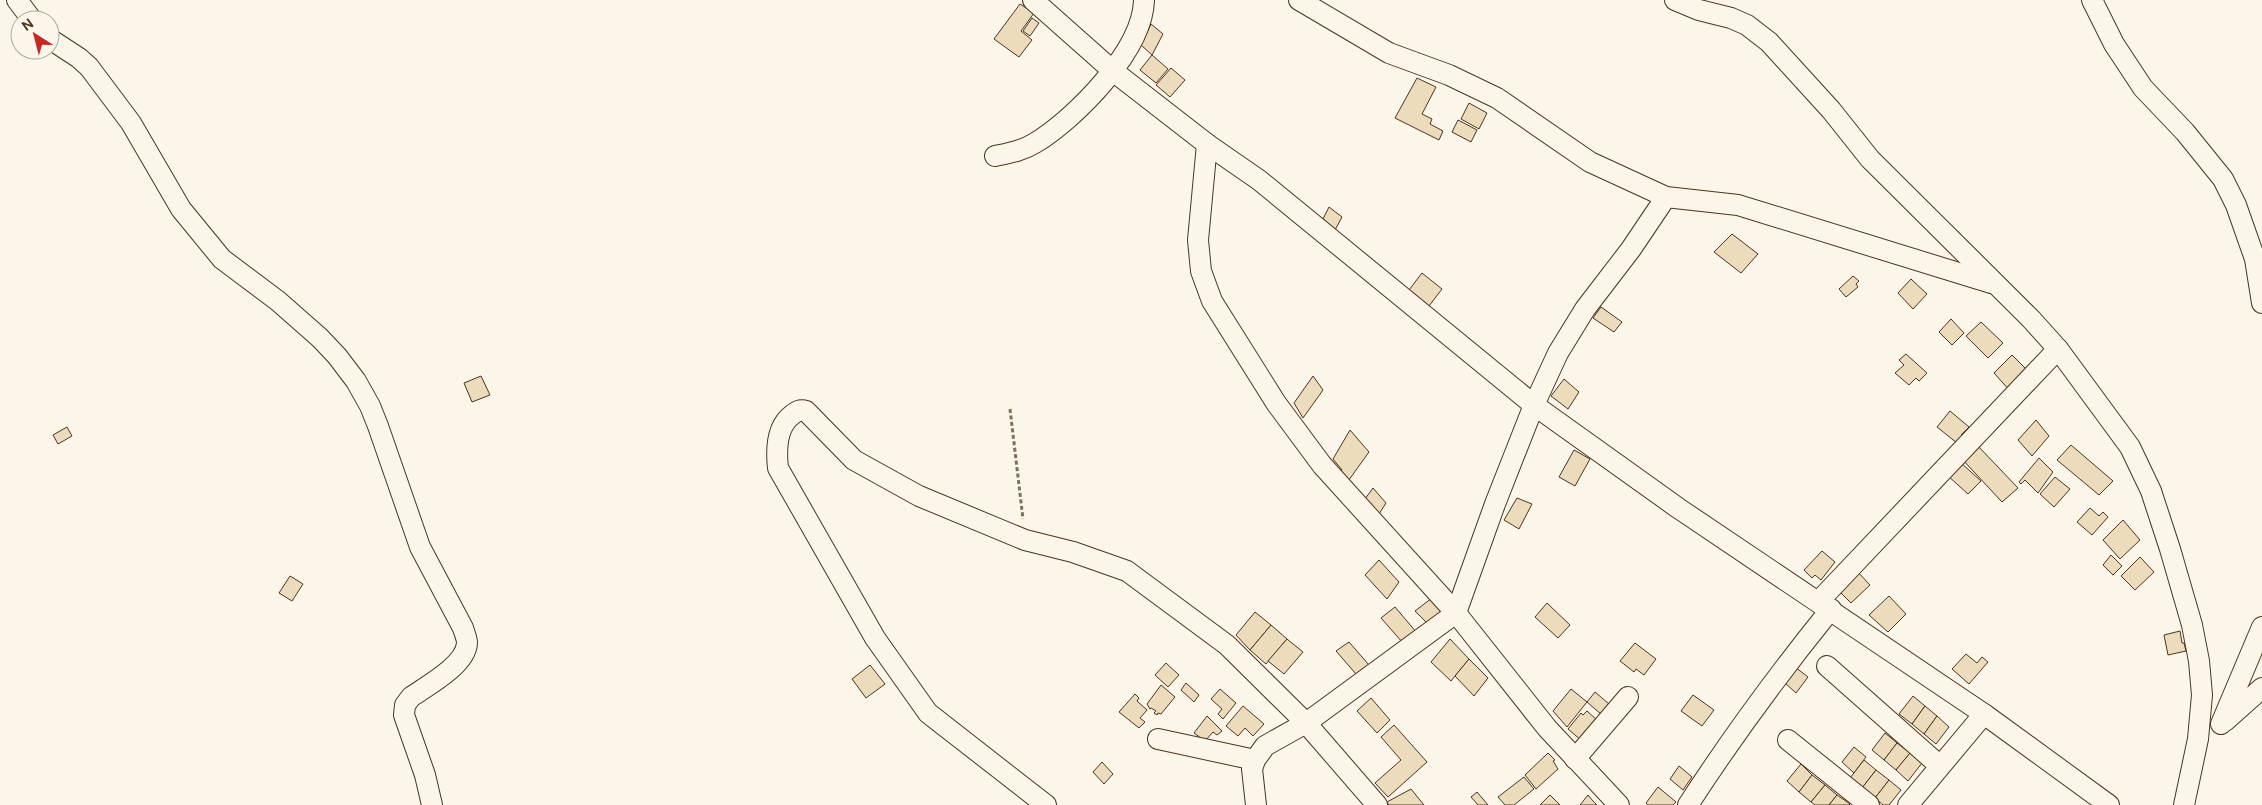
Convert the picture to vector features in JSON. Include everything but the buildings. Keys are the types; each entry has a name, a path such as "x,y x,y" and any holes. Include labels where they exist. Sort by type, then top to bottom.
{"street":[{"path":"1034,0 1113,71 1207,144 1259,180 1534,405 1678,508 1825,605 1984,714 2109,805"},
{"path":"995,156 1016,152 1035,143 1073,114 1123,58 1140,24 1144,0"},
{"path":"1299,0 1389,53 1449,75 1497,98 1590,162 1666,197 1738,205 1996,284"},
{"path":"1675,0 1747,25 1769,42 1831,110 1870,159 1996,284 2058,349 2130,447 2151,491 2170,549 2193,634 2202,695 2198,738 2184,805"},
{"path":"2092,0 2114,44 2143,88 2185,132 2223,179 2236,205 2255,259 2262,303"},
{"path":"60,46 89,67 131,123 181,209 222,259 278,301 320,338 342,362 370,406 414,533 463,628 467,642 465,653 458,662 411,697 405,705 404,715 432,805"},
{"path":"1207,144 1198,240 1201,271 1212,301 1276,403 1322,465 1456,614 1547,728 1619,805"},
{"path":"1256,805 1252,774 1255,760 1265,746 1306,723 1456,614 1495,504 1534,405 1558,353 1585,309 1631,249 1666,197"},
{"path":"1688,805 1741,726 1788,663 1825,605 2058,349"},
{"path":"1046,805 928,713 875,638 784,482 778,468 776,455 782,426 796,411 806,411 854,460 919,496 1025,540 1073,552 1128,571 1227,646 1306,723 1377,805"},
{"path":"2221,724 2262,627"},
{"path":"1827,666 1940,766"},
{"path":"2198,738 2221,724 2262,688"},
{"path":"1575,759 1628,697"},
{"path":"1908,805 1984,714"},
{"path":"1158,739 1255,760"},
{"path":"1788,740 1869,805"}],"path":[{"path":"1010,409 1025,540"}]}
